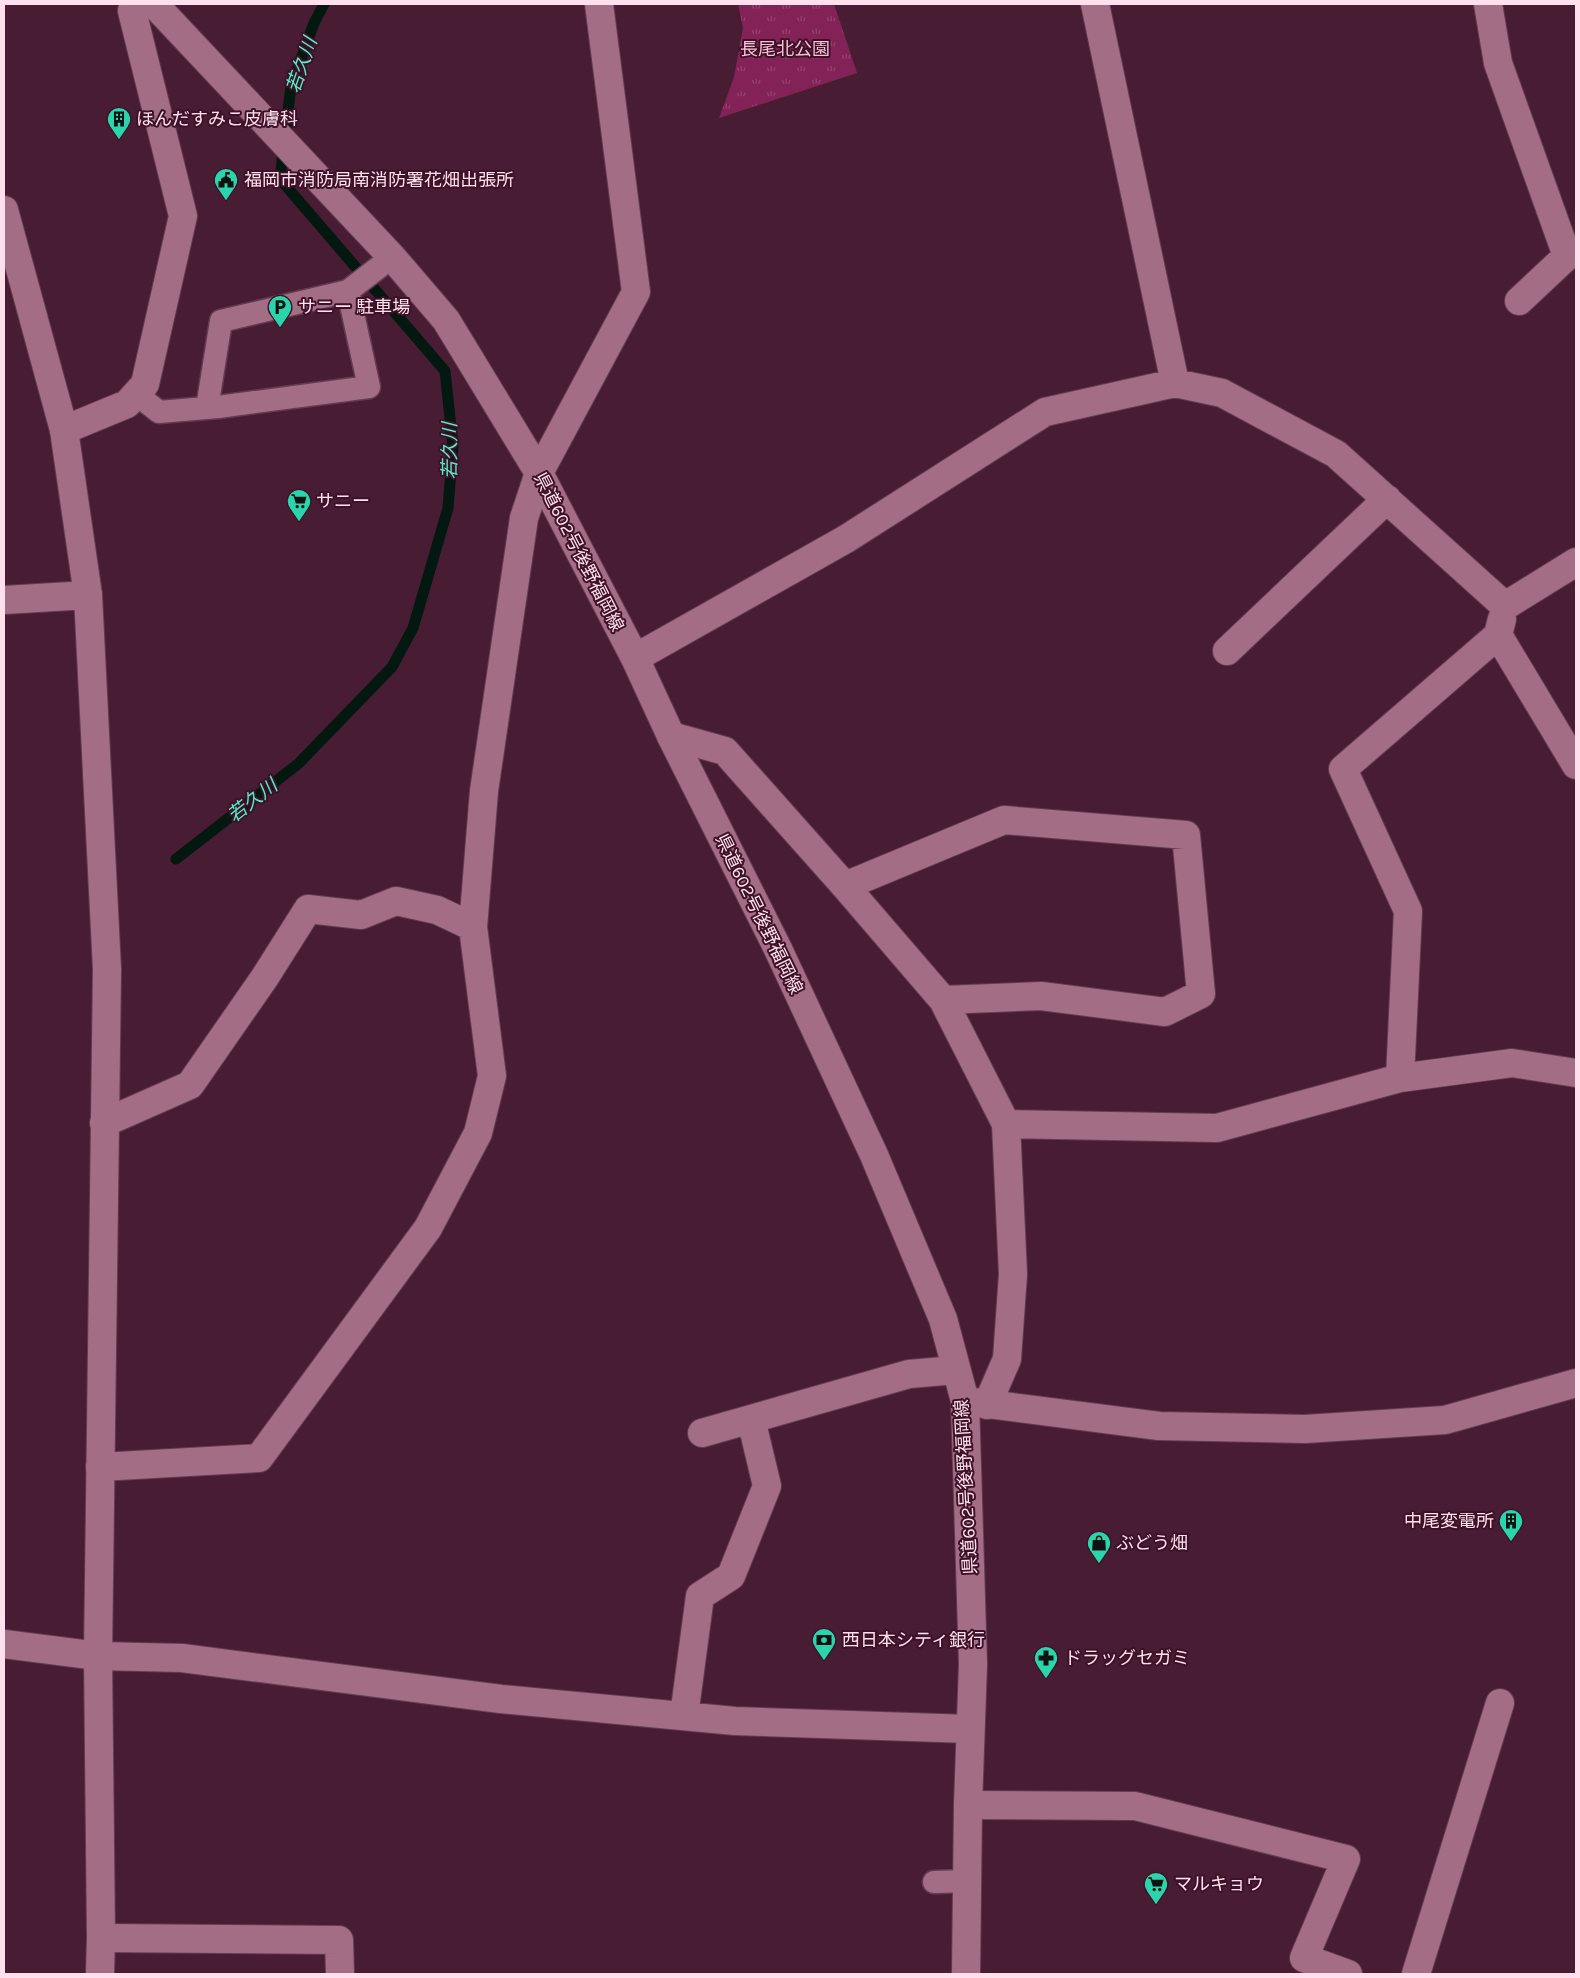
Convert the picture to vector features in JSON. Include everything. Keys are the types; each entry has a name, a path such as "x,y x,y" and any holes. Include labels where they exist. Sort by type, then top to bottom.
{"street":[{"path":"64,430 127,404 145,384 183,216 132,11 140,4"},
{"name":"県道602号後野福岡線","path":"154,4 392,257 446,320 539,473 635,658 671,736 778,949 874,1155 943,1319 956,1370 976,1403 973,1664 968,1805 966,1974"},
{"path":"100,1467 259,1458 428,1228 478,1132 492,1076 473,927 484,791 524,518 539,473 636,292 599,4"},
{"path":"1095,4 1175,383"},
{"path":"1488,4 1498,63 1567,256 1520,300"},
{"path":"4,210 64,430 88,595 107,969 98,1656 100,1974"},
{"path":"635,658 846,539 1045,412 1175,383 1222,393 1336,454 1505,606"},
{"path":"1227,651 1387,499"},
{"path":"1400,1078 1408,911 1343,769 1498,635 1505,606 1576,562"},
{"path":"4,600 88,595"},
{"path":"1498,635 1576,765"},
{"path":"671,736 725,751 944,1000 1006,1124 1013,1274 1007,1358 976,1403 1159,1426 1305,1429 1445,1420 1576,1383"},
{"path":"845,886 1004,820 1186,836 1201,994 1165,1012 1041,996 944,1000"},
{"path":"104,1123 190,1084 265,977 308,909 361,915 396,901 437,910 473,927"},
{"path":"1006,1124 1217,1128 1400,1078 1512,1063 1576,1073"},
{"path":"702,1433 909,1374 956,1370"},
{"path":"684,1716 700,1596 731,1576 767,1486 751,1419"},
{"path":"4,1644 98,1656 182,1658 501,1699 735,1721 970,1729"},
{"path":"1416,1974 1500,1703"},
{"path":"968,1805 1137,1798 1346,1859 1304,1958 1348,1974"},
{"path":"101,1938 339,1940 340,1974"}],"lane":[{"path":"207,408 222,321 348,291 392,257"},
{"path":"136,394 159,412 207,408 369,387 348,291"},
{"path":"934,1882 967,1881"}],"green space":[{"name":"長尾北公園","path":"738,4 834,4 857,73 719,118 734,77 743,28"}],"waterway":[{"name":"若久川","path":"176,859 298,764 392,667 413,628 448,508 453,446 445,371 280,179 291,86 314,23 324,4"}],"place":[{"name":"ほんだすみこ皮膚科","path":"119,140"},
{"name":"福岡市消防局南消防署花畑出張所","path":"226,201"},
{"name":"サニー 駐車場","path":"280,328"},
{"name":"サニー","path":"299,522"},
{"name":"中尾変電所","path":"1511,1542"},
{"name":"ぶどう畑","path":"1099,1564"},
{"name":"西日本シティ銀行","path":"824,1661"},
{"name":"ドラッグセガミ","path":"1046,1679"},
{"name":"マルキョウ","path":"1156,1905"}]}
